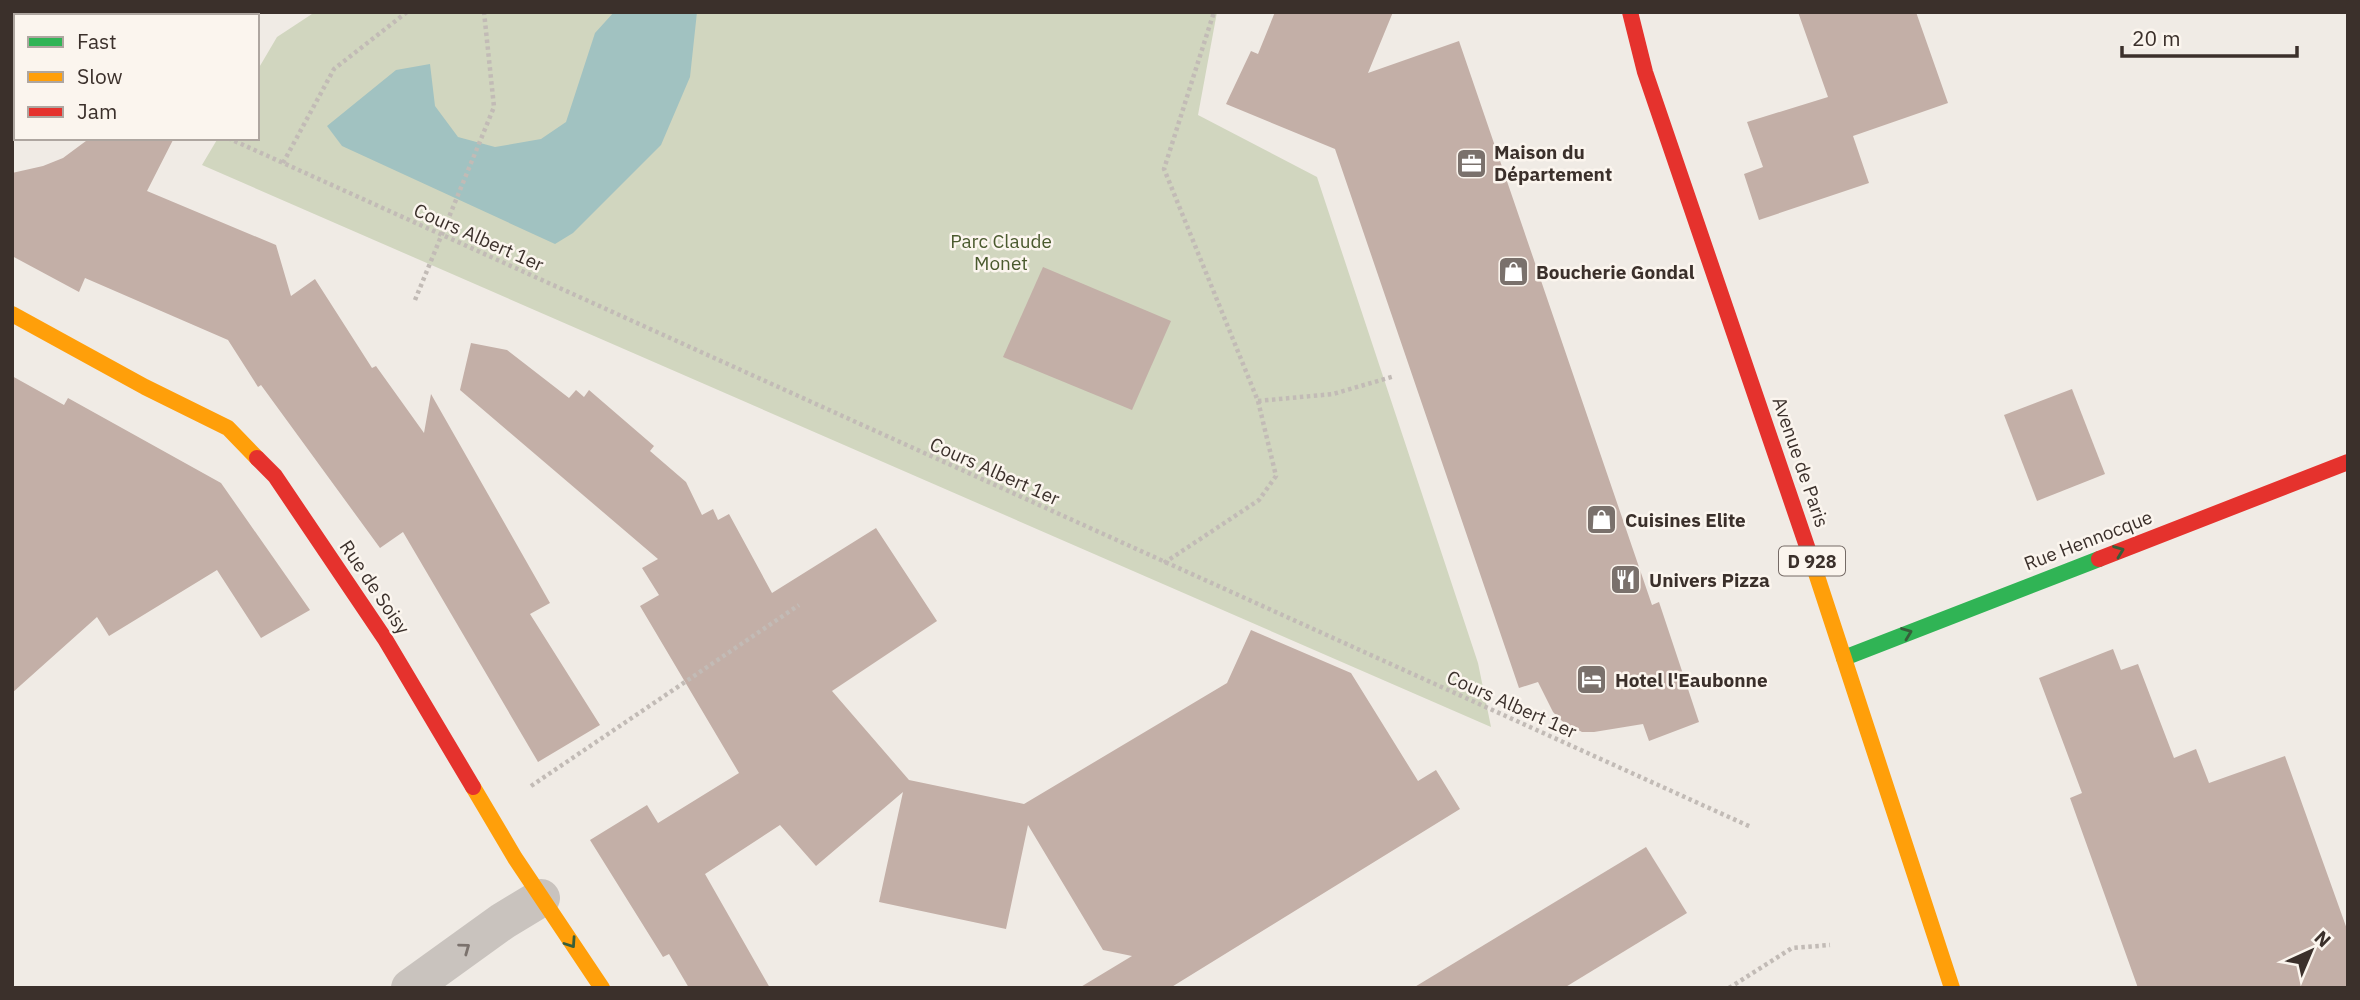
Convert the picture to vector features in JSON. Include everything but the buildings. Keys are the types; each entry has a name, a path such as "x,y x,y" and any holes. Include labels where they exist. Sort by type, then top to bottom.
{"street":[{"name":"Avenue de Paris","path":"1616,12 1645,72"},
{"name":"Avenue de Paris","path":"1630,12 1645,72 1827,604 1952,988"},
{"name":"Rue de Soisy","path":"12,314 145,387 228,428 275,476 385,639 541,898 602,988"},
{"name":"Rue Hennocque","path":"1844,658 2348,462"},
{"path":"410,988 503,921 541,898"}],"path":[{"path":"283,163 334,69 407,12"},
{"path":"415,300 494,107 484,12"},
{"path":"1164,563 1259,500 1276,476 1258,401 1164,169 1213,13 1204,12"},
{"name":"Cours Albert 1er","path":"232,140 1751,827"},
{"path":"1258,401 1333,394 1395,376"},
{"path":"489,814 799,605"},
{"path":"1730,988 1792,948 1830,945"}],"green space":[{"name":"Parc Claude Monet","path":"315,12 1217,12 1198,115 1317,177 1478,663 1491,727 202,165 217,140 259,140 259,68 277,37"}],"water":[{"path":"614,12 697,12 690,77 661,145 573,233 555,244 342,146 327,126 396,70 430,64 435,106 458,137 495,147 541,139 566,122 595,33"}],"traffic: fast":[{"path":"1844,658 2099,559"}],"traffic: slow":[{"path":"12,314 145,387 228,428 257,458"},
{"path":"1814,567 1952,988"},
{"path":"473,787 515,858 602,988"}],"traffic: jam":[{"path":"1630,12 1645,72 1814,567"},
{"path":"257,458 275,476 385,639 473,787"},
{"path":"2099,559 2348,462"}],"place":[{"name":"Maison du Département","path":"1471,163"},
{"name":"Boucherie Gondal","path":"1513,272"},
{"name":"Cuisines Elite","path":"1602,520"},
{"name":"Univers Pizza","path":"1626,580"},
{"name":"Hotel l'Eaubonne","path":"1592,680"}]}
